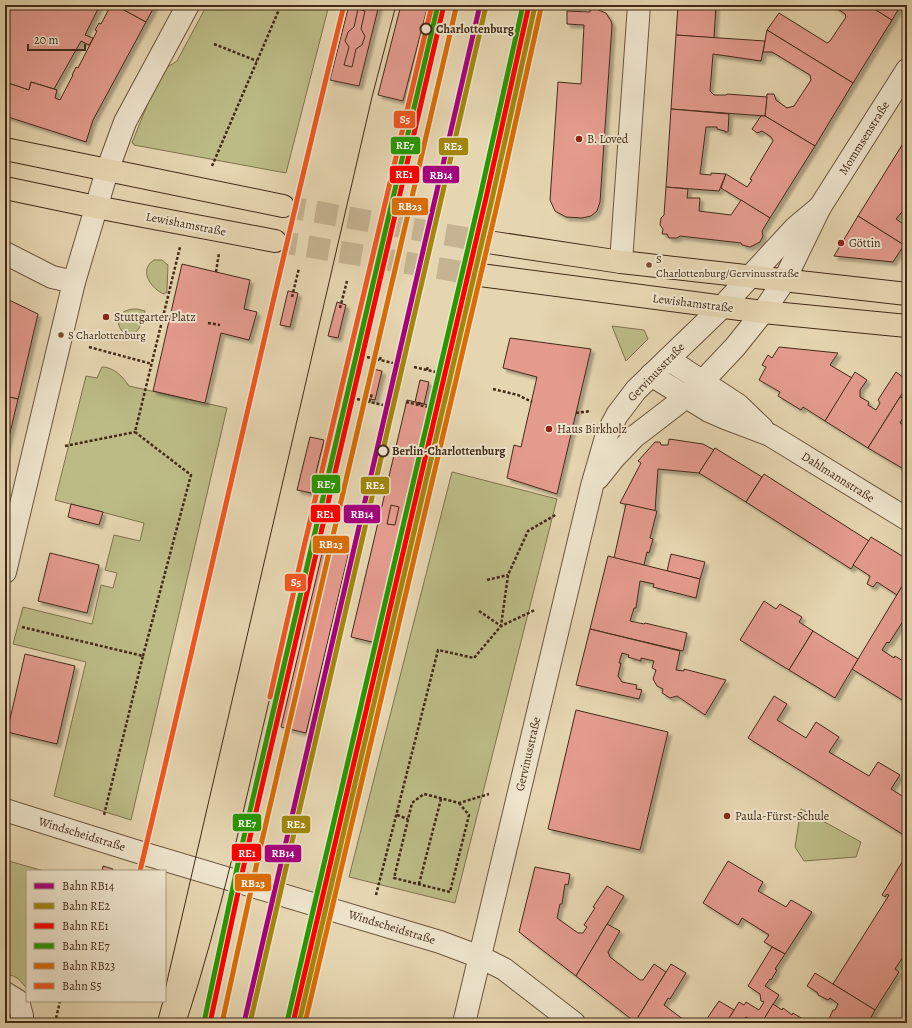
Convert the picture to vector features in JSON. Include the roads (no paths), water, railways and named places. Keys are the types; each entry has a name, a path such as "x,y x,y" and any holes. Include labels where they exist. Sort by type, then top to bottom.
{"main road":[{"path":"5,149 283,206"},
{"name":"Lewishamstraße","path":"5,188 275,242"},
{"path":"488,242 621,262 907,294"},
{"name":"Lewishamstraße","path":"480,275 763,312 907,326"}],"street":[{"path":"5,572 74,282 107,171 125,122 188,5"},
{"path":"621,262 639,5"},
{"name":"Mommsenstraße","path":"763,312 784,281 820,206 906,74"},
{"name":"Mommsenstraße","path":"749,277 795,228 820,206"},
{"path":"5,254 52,276 74,282"},
{"name":"Gervinusstraße","path":"464,1023 592,486 607,434 617,415 636,390 722,307 749,277"},
{"name":"Gervinusstraße","path":"592,486 614,458 634,437 686,397 702,382 735,347 763,312"},
{"name":"Dahlmannstraße","path":"668,359 738,405 770,435"},
{"name":"Dahlmannstraße","path":"651,375 686,397 725,418 770,435 907,519"},
{"name":"Windscheidstraße","path":"5,810 132,850 435,940 480,956 504,969 574,1023"},
{"path":"12,997 22,1016 21,1023"}],"tunnel":[{"path":"283,206 488,242"},
{"path":"275,241 480,275"}],"tram line":[{"path":"166,986 372,97 396,5"},
{"path":"186,1023 199,983 221,902 270,697"},
{"path":"157,1023 163,1002"}],"rail line":[{"name":"S5","path":"140,870 344,5"},
{"name":"S5","path":"270,697 302,555 432,5"},
{"name":"RE7","path":"204,1022 242,845 438,5"},
{"name":"RE1","path":"210,1023 248,846 444,5"},
{"name":"RB14","path":"244,1023 480,5"},
{"name":"RE7","path":"287,1022 480,197 523,5"},
{"name":"RE1","path":"293,1023 486,198 529,5"},
{"name":"RE2","path":"250,1023 486,6"},
{"name":"RE2","path":"299,1023 492,199 535,6"},
{"name":"RB23","path":"222,1023 260,849 456,8"},
{"name":"RB23","path":"305,1023 498,201 541,8"}],"place":[{"name":"Charlottenburg","path":"426,29"},
{"name":"B. Loved","path":"579,139"},
{"name":"Göttin","path":"841,243"},
{"name":"S Charlottenburg/Gervinusstraße","path":"649,265"},
{"name":"Stuttgarter Platz","path":"106,317"},
{"name":"S Charlottenburg","path":"61,335"},
{"name":"Haus Birkholz","path":"549,429"},
{"name":"Berlin-Charlottenburg","path":"383,451"},
{"name":"Paula-Fürst-Schule","path":"727,816"}]}
